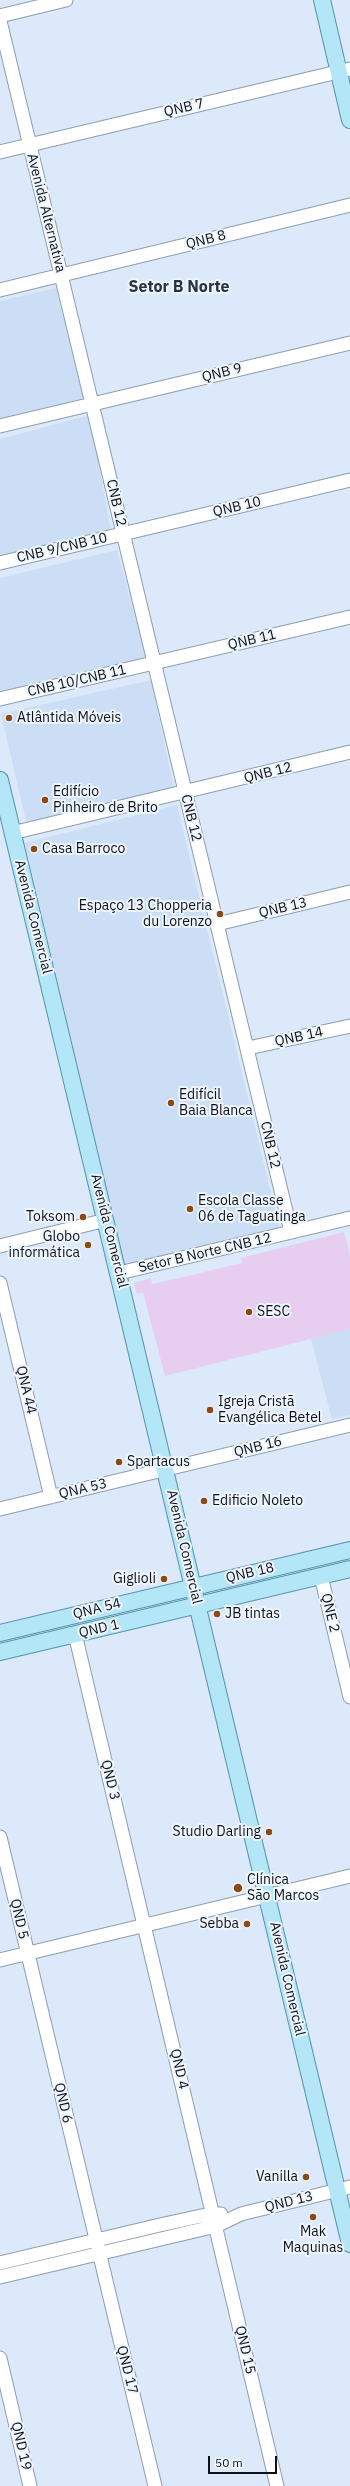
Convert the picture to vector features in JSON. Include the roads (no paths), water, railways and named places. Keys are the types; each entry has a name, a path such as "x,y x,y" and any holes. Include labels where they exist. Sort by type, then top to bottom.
{"main road":[{"path":"322,0 344,70 350,120"},
{"name":"Avenida Comercial","path":"0,780 267,1895 343,2188 350,2244"},
{"name":"QNB 18","path":"193,1586 350,1550"},
{"path":"306,1560 305,1571 316,1577"},
{"name":"QND 1","path":"0,1652 350,1569"},
{"name":"QNA 54","path":"0,1633 193,1586"},
{"path":"122,1603 128,1611 126,1622"}],"street":[{"path":"0,16 66,0"},
{"name":"Avenida Alternativa","path":"0,21 93,404"},
{"name":"QNB 7","path":"0,152 344,70"},
{"name":"QNB 8","path":"0,290 350,205"},
{"name":"QNB 9","path":"0,426 350,342"},
{"name":"CNB 12","path":"93,404 153,663 248,1048 291,1232"},
{"name":"QNB 10","path":"123,534 350,480"},
{"name":"CNB 9/CNB 10","path":"0,563 123,534"},
{"name":"QNB 11","path":"153,663 350,616"},
{"name":"CNB 10/CNB 11","path":"0,698 153,663"},
{"name":"QNB 12","path":"12,833 185,793 350,752"},
{"name":"QNB 13","path":"217,924 350,892"},
{"name":"QNB 14","path":"248,1048 350,1026"},
{"name":"Setor B Norte CNB 12","path":"119,1273 350,1218"},
{"path":"0,1246 106,1220"},
{"name":"QNA 44","path":"0,1283 51,1497"},
{"name":"QNB 16","path":"166,1469 350,1425"},
{"name":"QNA 53","path":"0,1509 166,1469"},
{"name":"QNE 2","path":"316,1577 350,1697"},
{"name":"QND 3","path":"75,1634 145,1925"},
{"name":"QND 5","path":"0,1837 27,1953"},
{"path":"0,1960 350,1876"},
{"name":"QND 4","path":"145,1925 215,2220"},
{"name":"QND 6","path":"27,1953 99,2254"},
{"name":"QND 13","path":"215,2220 343,2188"},
{"path":"0,2263 96,2240 215,2220"},
{"path":"0,2277 99,2254 215,2220"},
{"name":"QND 15","path":"215,2220 277,2486"},
{"name":"QND 17","path":"99,2254 155,2486"},
{"name":"QND 19","path":"0,2358 30,2486"}],"place":[{"name":"Atlântida Móveis","path":"9,718"},
{"name":"Edifício Pinheiro de Brito","path":"45,800"},
{"name":"Casa Barroco","path":"34,849"},
{"name":"Espaço 13 Chopperia du Lorenzo","path":"220,914"},
{"name":"Edifícil Baia Blanca","path":"171,1103"},
{"name":"Escola Classe 06 de Taguatinga","path":"190,1209"},
{"name":"Toksom","path":"83,1217"},
{"name":"Globo informática","path":"88,1245"},
{"name":"SESC","path":"249,1312"},
{"name":"Igreja Cristã Evangélica Betel","path":"210,1410"},
{"name":"Spartacus","path":"119,1462"},
{"name":"Edificio Noleto","path":"204,1501"},
{"name":"Giglioli","path":"164,1579"},
{"name":"JB tintas","path":"217,1614"},
{"name":"Studio Darling","path":"269,1832"},
{"name":"Clínica São Marcos","path":"238,1888"},
{"name":"Sebba","path":"247,1924"},
{"name":"Vanilla","path":"306,2177"},
{"name":"Mak Maquinas","path":"313,2217"}],"district":[{"name":"Setor B Norte","path":"179,287"}]}
